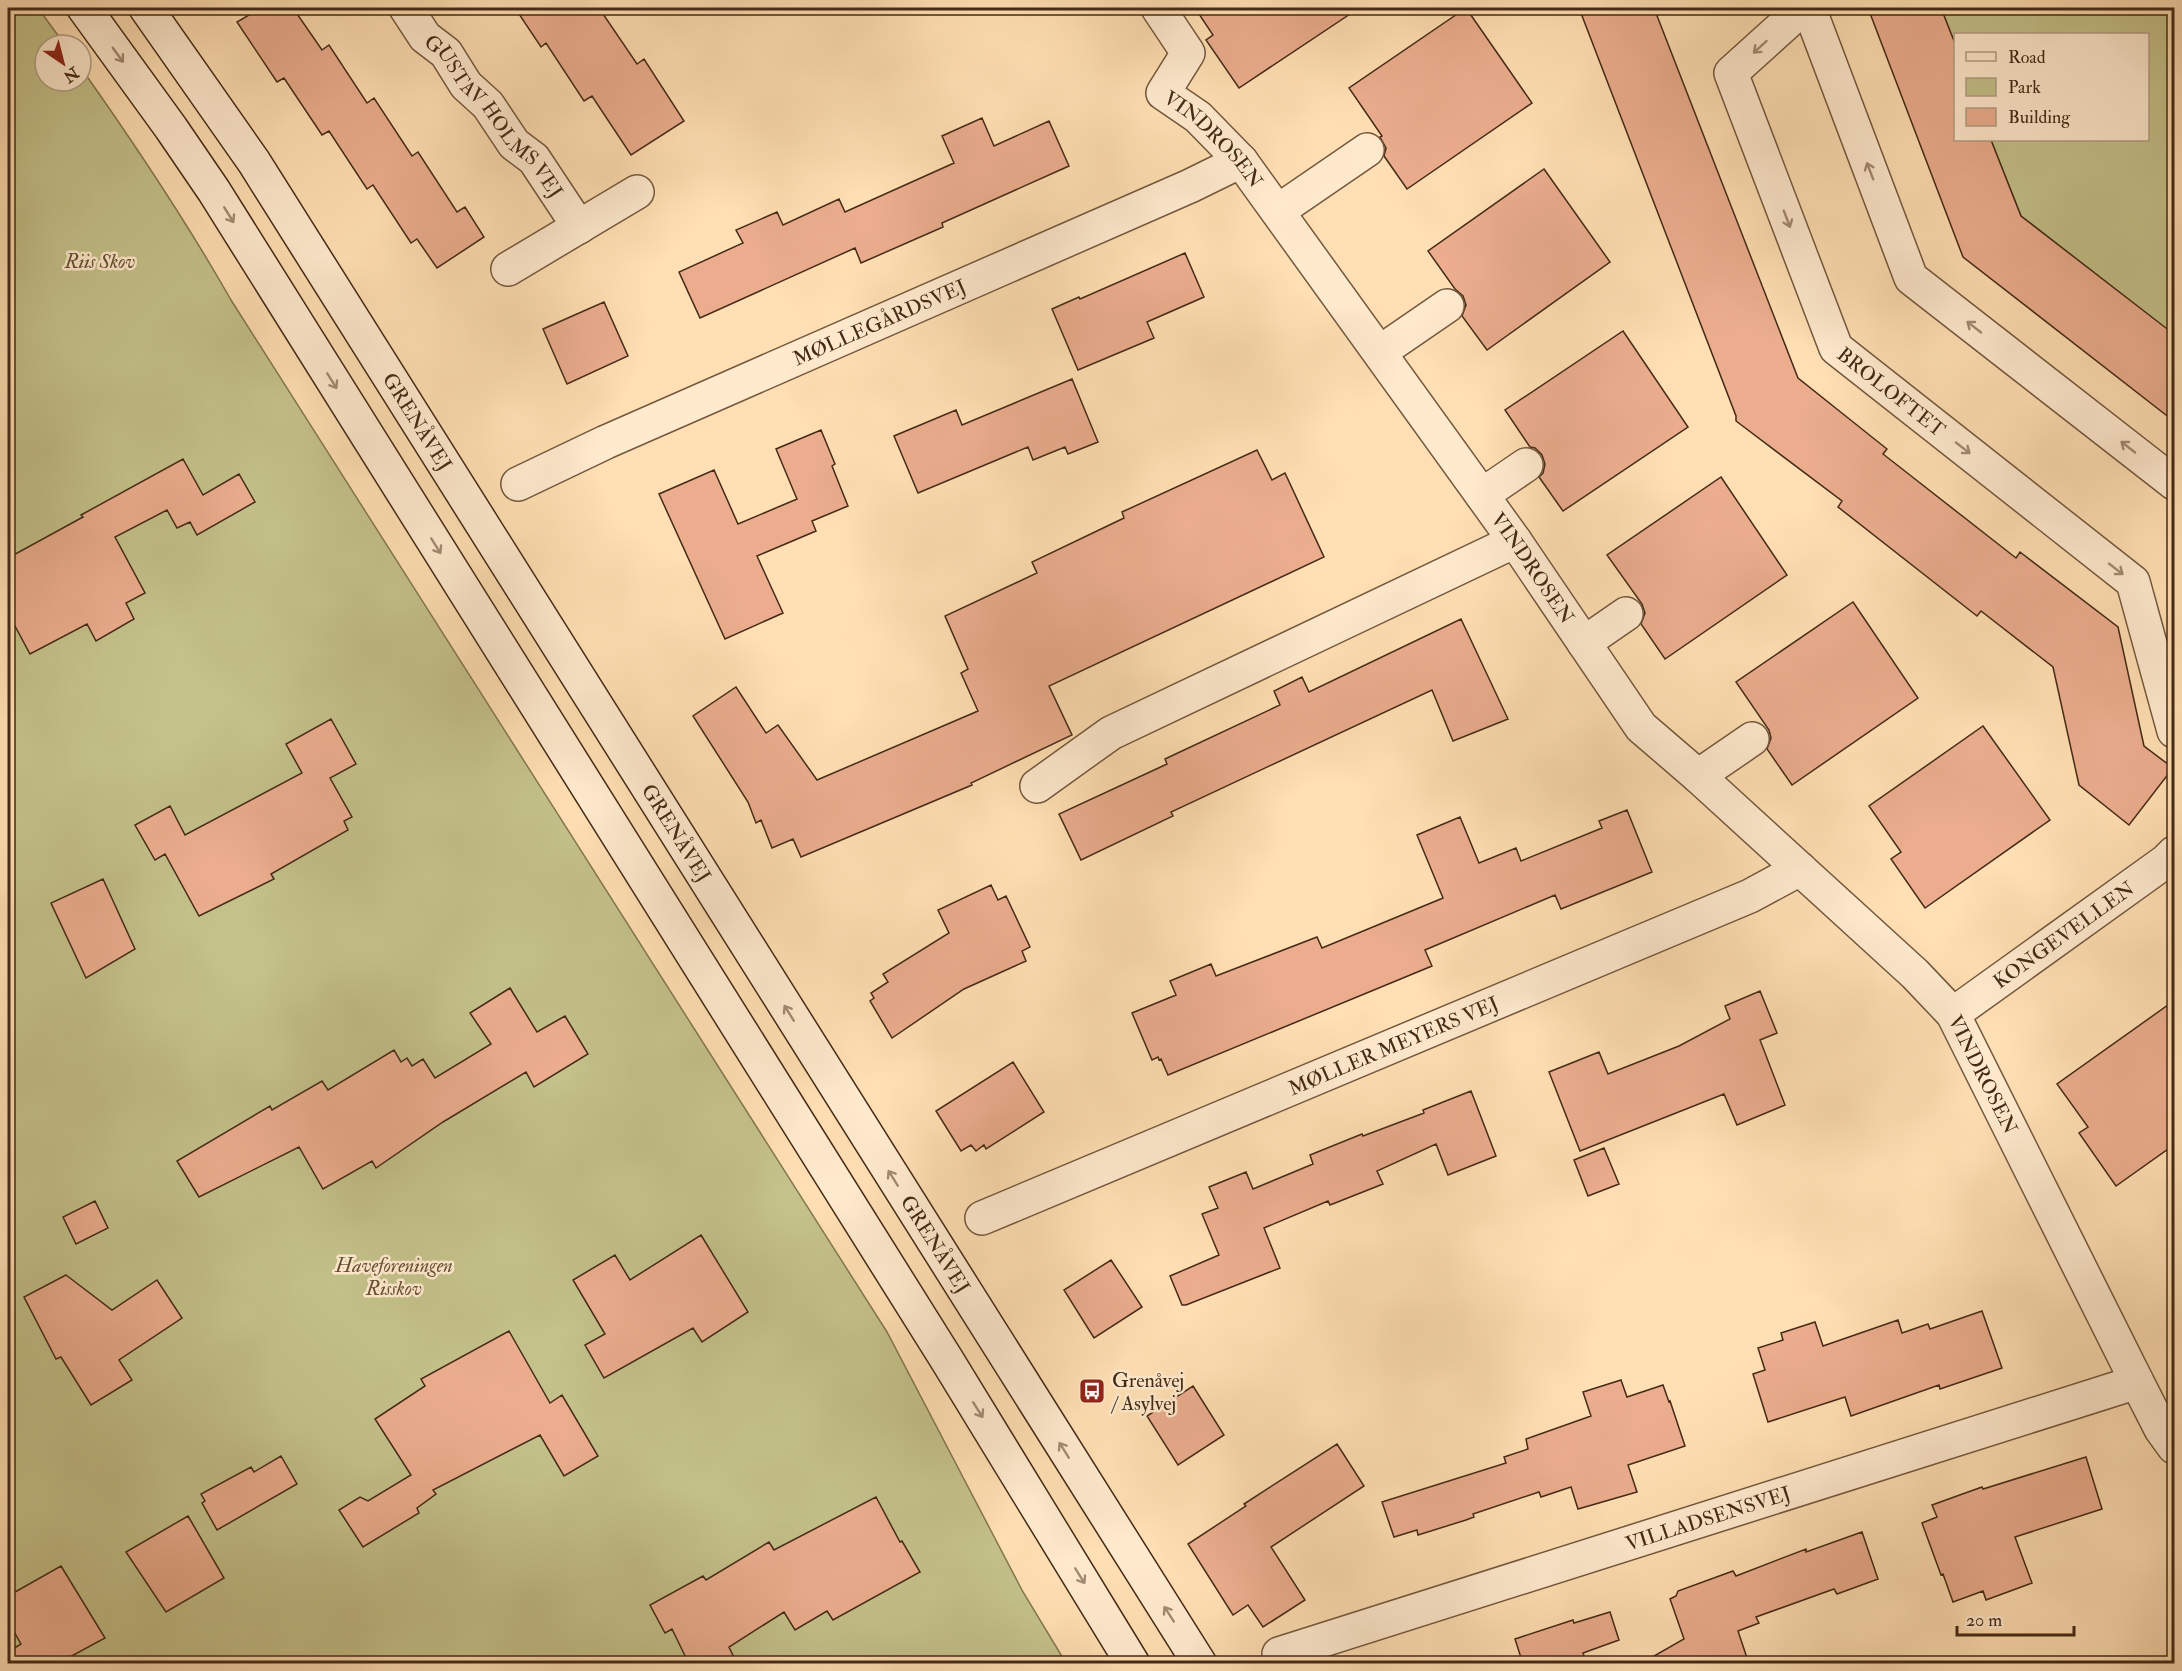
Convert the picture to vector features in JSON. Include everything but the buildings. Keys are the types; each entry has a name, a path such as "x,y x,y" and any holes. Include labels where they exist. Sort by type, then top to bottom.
{"street":[{"path":"84,8 214,191 947,1360 1133,1664"},
{"name":"GRENÅVEJ","path":"146,8 254,162 1200,1664"},
{"name":"GUSTAV HOLMS VEJ","path":"406,8 425,37 446,53 466,85 488,105 514,144 534,159 579,227"},
{"name":"VINDROSEN","path":"1158,8 1188,52 1163,93 1198,117 1241,160 1515,541 1641,727 1915,974 1953,1014 2161,1430 2175,1447"},
{"name":"BROLOFTET","path":"1803,8 1731,73 1836,348 2133,582 2175,731"},
{"path":"1809,8 1911,278 2175,483"},
{"path":"1278,211 1367,150"},
{"name":"MØLLEGÅRDSVEJ","path":"518,484 617,437 1190,186 1241,160"},
{"path":"508,269 637,192"},
{"path":"1380,352 1447,306"},
{"name":"VINDROSEN","path":"1482,495 1526,465"},
{"path":"1037,786 1111,733 1515,541"},
{"name":"VINDROSEN","path":"1584,643 1626,614"},
{"path":"1698,776 1752,739"},
{"name":"KONGEVELLEN","path":"1953,1014 2175,853"},
{"name":"MØLLER MEYERS VEJ","path":"982,1218 1750,896 1800,869"},
{"name":"VILLADSENSVEJ","path":"1279,1654 2137,1382"}],"green space":[{"name":"Haveforeningen Risskov","path":"8,8 38,8 56,33 33,33 33,93 93,93 93,85 140,153 231,300 887,1332 1023,1592 1066,1663 8,1664"},
{"path":"1941,8 2174,8 2174,335 2021,216 1991,141 2149,141 2149,33 1954,33 1954,43"}],"place":[{"name":"Grenåvej / Asylvej","path":"1092,1391"}],"park label":[{"name":"Riis Skov","path":"100,261"}]}
